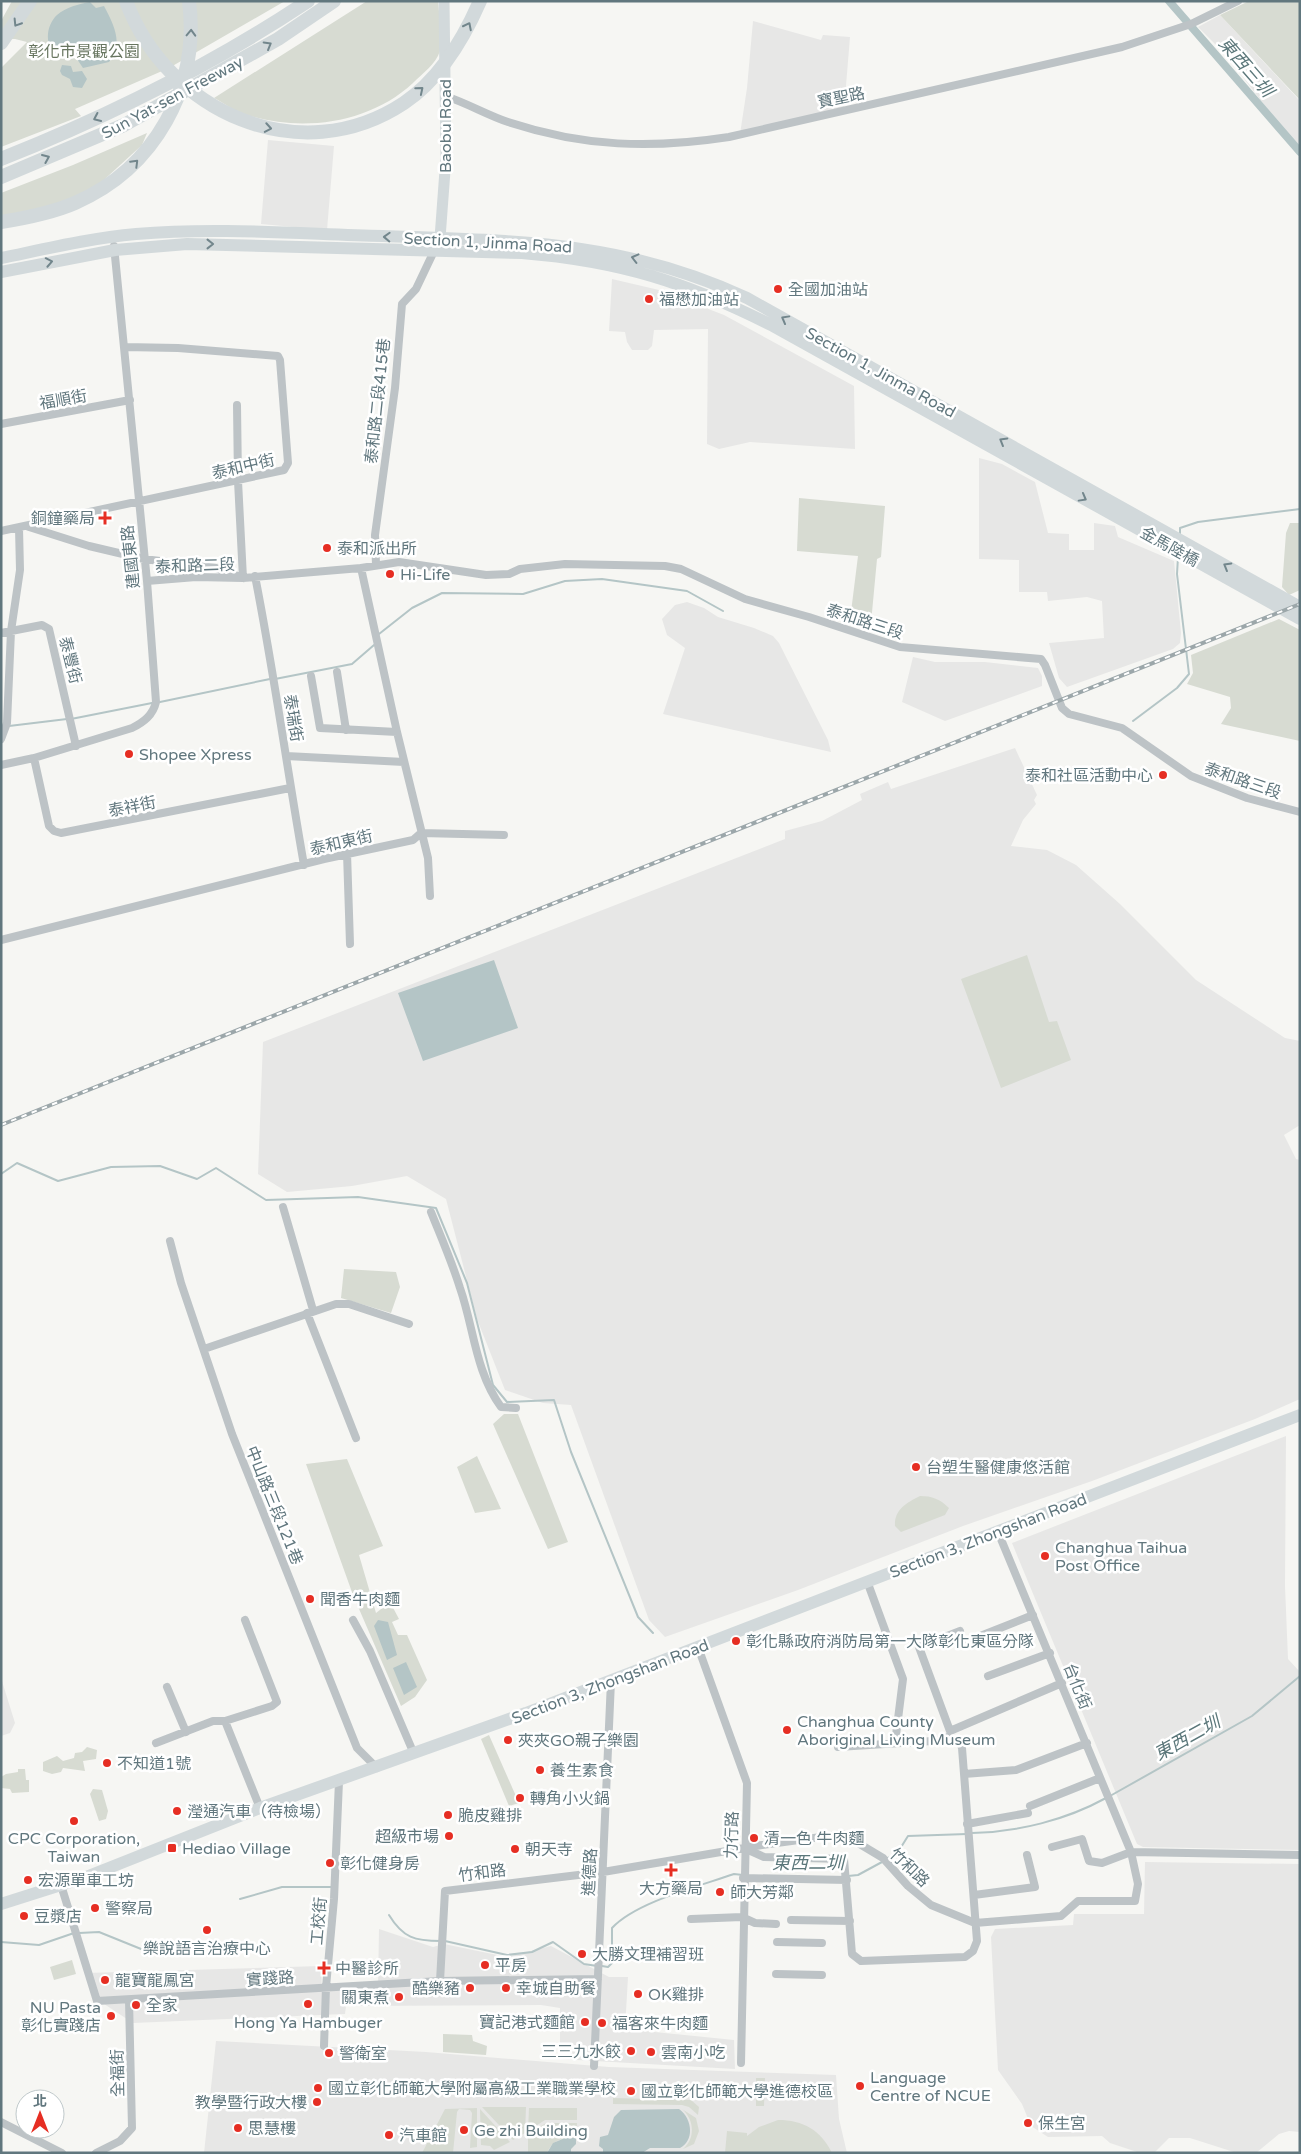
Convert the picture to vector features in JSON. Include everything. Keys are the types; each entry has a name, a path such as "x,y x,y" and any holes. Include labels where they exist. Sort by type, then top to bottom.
{"highway":[{"path":"1,43 30,1"},
{"path":"126,1 131,16 162,64 201,99 222,112 259,127 311,132 363,122 404,103 425,87 456,50 480,1"},
{"path":"1,222 45,212 81,200 112,182 146,151 173,110 185,81 190,52 189,1"},
{"name":"Sun Yat-sen Freeway","path":"1,159 54,138 159,89 250,39 308,1"},
{"name":"Sun Yat-sen Freeway","path":"1,178 124,125 278,39 334,1"}],"main road":[{"name":"Section 1, Jinma Road","path":"1,258 112,237 206,230 438,244"},
{"name":"Section 1, Jinma Road","path":"1,272 115,250 206,244 438,244 513,240 570,246 634,258 705,280 755,302 1043,470"},
{"name":"金馬陸橋","path":"1043,470 1300,607"},
{"name":"金馬陸橋","path":"1043,470 1300,619"},
{"name":"Section 3, Zhongshan Road","path":"1,1904 123,1863 260,1808 377,1768 611,1680 1300,1415"}],"street":[{"name":"Baobu Road","path":"438,244 446,157 444,1"},
{"name":"寶聖路","path":"445,96 508,122 569,139 630,146 698,142 729,137 1122,48 1191,24 1238,1"},
{"name":"建國東路","path":"1,765 34,758 132,728 143,723 154,711 156,704 148,580 138,503 130,400 115,250 112,237"},
{"name":"泰和路二段415巷","path":"376,565 375,535 395,388 402,304 416,289 438,244"},
{"name":"泰和中街","path":"1,531 284,470 288,463 280,360 278,356 178,348 124,347"},
{"name":"福順街","path":"1,424 130,400"},
{"path":"237,405 238,481 243,578"},
{"name":"泰和路二段","path":"23,527 144,559 216,568 243,578"},
{"path":"3,735 6,724 11,631 20,570 23,527"},
{"name":"泰和路三段","path":"376,565 399,562 486,574 509,574 520,569 565,564 665,566 681,569 745,599 809,617 900,648 1041,659 1045,664 1062,708 1069,714 1122,728 1191,776 1247,798 1300,812"},
{"name":"泰和路二段","path":"148,580 196,577 243,578 361,568 376,565"},
{"path":"361,568 397,732 428,858 430,896"},
{"name":"泰瑞街","path":"255,576 275,680 290,788 304,864"},
{"name":"泰豐街","path":"1,633 42,625 49,629 76,746"},
{"path":"336,672 346,730"},
{"path":"311,676 320,728 397,732"},
{"path":"286,756 404,762"},
{"name":"泰祥街","path":"34,758 49,826 54,831 61,833 290,788"},
{"path":"421,833 504,835"},
{"name":"泰和東街","path":"1,940 304,864 413,840 421,833"},
{"path":"347,854 350,944"},
{"path":"283,1207 310,1312 356,1438"},
{"path":"431,1212 461,1289 474,1345 490,1391 501,1407 516,1408"},
{"name":"中山路三段121巷","path":"170,1241 181,1283 232,1434 357,1748 377,1768"},
{"path":"204,1349 336,1304 349,1304 409,1324"},
{"name":"台化街","path":"998,1532 1050,1653 1131,1852"},
{"path":"867,1581 903,1679 895,1743"},
{"path":"965,1642 1033,1615"},
{"path":"156,1743 213,1721 225,1721 272,1706 277,1702 246,1620"},
{"path":"354,1620 370,1651 414,1754"},
{"path":"948,1740 950,1731 919,1648 960,1631"},
{"name":"力行路","path":"698,1647 746,1783 742,1917 741,2063"},
{"path":"988,1676 1050,1653"},
{"name":"進德路","path":"594,2066 611,1680"},
{"path":"950,1731 1062,1683"},
{"path":"167,1688 186,1732"},
{"path":"225,1721 260,1808"},
{"path":"744,1848 764,1856 844,1859 852,1954 861,1961 964,1957 974,1951 977,1941 974,1895 962,1748 959,1740 838,1747"},
{"path":"964,1774 1016,1770 1087,1743"},
{"path":"968,1830 1029,1809 1100,1778"},
{"name":"工校街","path":"324,2046 326,1988 335,1884 339,1781"},
{"name":"竹和路","path":"440,1981 445,1890 603,1872 744,1848 843,1834 883,1858 908,1886 931,1905 975,1923 1061,1916 1078,1901 1135,1901 1138,1884 1131,1852"},
{"path":"1052,1847 1082,1839 1089,1862 1102,1863 1131,1852 1300,1855"},
{"path":"974,1895 1035,1888 1027,1855"},
{"path":"743,1875 847,1877"},
{"name":"實踐路","path":"61,1884 80,1939 97,2001 440,1981 598,1975"},
{"path":"691,1919 742,1917 756,1923 776,1924"},
{"path":"791,1920 850,1921"},
{"path":"777,1942 822,1943"},
{"path":"776,1974 822,1975"},
{"name":"全福街","path":"96,2153 120,2142 132,2128 129,2000"},
{"path":"1,2122 62,2153"}],"shaded area":[{"path":"90,2 96,8 104,6 114,27 117,41 114,55 109,62 83,68 75,56 63,57 54,52 50,48 48,36 50,24 57,15 68,8"},
{"path":"1220,15 1300,101 1300,152 1226,55 1198,27"},
{"path":"753,21 821,40 823,35 850,37 844,110 740,134 747,88"},
{"path":"62,65 71,66 73,72 82,71 87,79 82,88 73,87 70,79 62,75 60,71"},
{"path":"268,140 334,146 327,230 261,224"},
{"path":"612,279 659,290 724,315 854,386 855,449 750,442 719,449 707,444 708,329 654,330 652,346 648,350 632,350 627,342 625,332 609,331"},
{"path":"979,458 1002,464 1035,482 1048,533 1069,534 1069,550 1094,550 1094,523 1115,526 1118,537 1174,561 1181,633 1180,643 1173,649 1067,687 1059,678 1049,643 1104,638 1102,601 1087,597 1048,601 1047,592 1019,592 1019,560 979,559"},
{"path":"687,602 704,608 718,617 773,636 779,643 828,740 831,752 663,714 685,648 667,635 662,619 675,605"},
{"path":"913,657 935,662 985,662 1038,668 1042,676 1042,686 945,721 902,702"},
{"path":"1015,748 1037,795 1034,800 1036,804 1023,820 1011,846 1047,850 1076,865 1120,904 1196,980 1285,1038 1300,1041 1300,1125 1284,1135 1296,1159 1300,1160 1300,1399 1255,1419 1092,1481 963,1526 798,1590 665,1637 649,1620 571,1405 543,1403 505,1390 477,1319 446,1199 407,1176 352,1186 287,1192 258,1174 263,1042 785,839 785,831 822,821 862,800 860,794 888,782 891,789"},
{"path":"494,960 518,1028 423,1061 398,993"},
{"path":"1286,1436 1285,1586 1288,1659 1300,1672 1300,1850 1143,1847 1137,1844 1012,1543"},
{"path":"378,1620 388,1622 397,1655 387,1660 374,1626"},
{"path":"406,1662 417,1687 404,1695 393,1668"},
{"path":"1,1678 15,1723 10,1733 1,1736"},
{"path":"1145,1862 1300,1864 1300,2132 1289,2131 1279,2134 1256,2153 1237,2153 1190,2138 1169,2138 1154,2153 1140,2153 1110,2143 1102,2136 1048,2137 1031,2126 1022,2104 998,2070 991,1937 995,1929 1073,1925 1074,1914 1144,1914"},
{"path":"379,1929 433,1947 444,1944 507,1957 551,1946 609,1977 628,1977 625,2029 734,2040 735,2069 560,2059 560,2008 541,2005 346,2006 345,2014 133,2023 95,1998 86,1973 321,1966 322,1991 378,1987"},
{"name":"國立彰化師範大學進德校區","path":"216,2041 426,2052 609,2067 836,2075 839,2119 847,2153 204,2153"},
{"path":"679,2109 687,2118 690,2129 688,2140 680,2148 650,2148 642,2153 603,2153 603,2149 599,2146 600,2137 608,2135 614,2117 621,2110"},
{"path":"565,2138 576,2138 576,2144 571,2149 571,2153 547,2153 553,2143"}],"green space":[{"name":"彰化市景觀公園","path":"12,1 285,1 169,68 75,109 81,116 1,147 1,68 27,42 15,39 1,39 1,21"},
{"path":"367,1 438,1 441,40 438,56 413,83 395,97 376,108 355,116 333,121 310,123 266,120 240,113 214,98"},
{"path":"1249,1 1300,1 1300,100 1220,15"},
{"path":"147,133 142,145 94,189 47,209 1,219 1,193"},
{"path":"799,498 885,506 881,557 877,559 871,623 862,623 851,612 858,556 797,551"},
{"path":"1290,523 1300,523 1300,590 1289,595 1282,587 1286,533"},
{"path":"1279,619 1300,630 1300,741 1221,724 1231,708 1230,697 1187,684 1193,673 1191,655"},
{"path":"1027,955 1049,1022 1057,1021 1071,1060 1001,1088 961,979"},
{"path":"344,1269 396,1272 400,1287 391,1313 341,1298"},
{"path":"504,1414 518,1414 568,1542 548,1549 493,1424"},
{"path":"477,1456 501,1509 475,1513 457,1467"},
{"path":"347,1459 383,1546 359,1555 376,1613 390,1602 399,1619 392,1622 398,1635 407,1635 427,1680 415,1697 401,1706 353,1595 306,1464"},
{"path":"920,1496 936,1499 949,1508 945,1515 901,1532 895,1526 895,1520 899,1511 906,1504"},
{"path":"489,1735 519,1803 509,1806 481,1739"},
{"path":"87,1747 97,1750 96,1759 83,1761 85,1771 63,1768 61,1772 52,1774 43,1771 43,1762 57,1756 63,1761 74,1758 75,1753 82,1752"},
{"path":"18,1769 25,1769 26,1780 29,1780 29,1792 12,1793 10,1789 1,1788 1,1777 18,1772"},
{"path":"93,1789 102,1790 108,1811 106,1819 99,1821 90,1794"},
{"path":"72,1960 76,1974 54,1980 50,1967"},
{"path":"443,2034 472,2035 473,2041 487,2046 486,2055 443,2052"},
{"path":"756,2078 765,2078 764,2106 756,2106"},
{"path":"613,2098 691,2100 699,2107 698,2115 689,2107 682,2105 613,2104"},
{"path":"482,2107 526,2107 525,2133 513,2140"},
{"path":"477,2108 477,2147 470,2148 472,2113 470,2110 459,2109 457,2112 453,2153 422,2153 445,2109"},
{"path":"529,2108 577,2108 577,2120 545,2120 528,2131"},
{"path":"480,2109 510,2142 494,2150 490,2146 481,2145"},
{"path":"682,2109 696,2118 699,2131 694,2144 683,2149 690,2140 692,2129 689,2118"},
{"path":"778,2120 803,2124 817,2132 832,2153 725,2153 727,2131 747,2133 747,2136 759,2127"},
{"path":"546,2123 577,2123 576,2138 567,2138 555,2142 547,2153 528,2153 528,2134"}],"waterway":[{"name":"東西三圳","path":"1169,1 1300,152"},
{"path":"1180,534 1180,528 1198,522 1300,509"},
{"path":"1133,721 1177,688 1189,674 1177,574 1178,557"},
{"path":"379,634 412,608 442,593 523,594 565,581 602,579 687,591 723,611"},
{"path":"275,679 352,664 374,645"},
{"path":"160,702 270,679"},
{"path":"71,719 152,703"},
{"path":"9,726 67,719"},
{"path":"1,1174 17,1163 58,1181 111,1167 160,1166 197,1179 216,1168 266,1200 358,1197 436,1208 467,1283 493,1385 507,1402 554,1400 571,1452 638,1617 653,1633"},
{"name":"東西二圳","path":"1110,1796 1252,1716 1300,1676"},
{"name":"東西二圳","path":"972,1833 1007,1830 1041,1823 1075,1813 1106,1798"},
{"name":"東西二圳","path":"886,1859 898,1852 908,1836 967,1834"},
{"name":"東西二圳","path":"848,1876 858,1875 882,1862"},
{"name":"東西二圳","path":"602,1966 608,1967 612,1963 612,1928 636,1910 669,1896 734,1874 743,1875"},
{"name":"東西二圳","path":"240,1899 282,1887 333,1887"},
{"name":"東西二圳","path":"389,1915 399,1929 410,1937 441,1941"},
{"name":"東西二圳","path":"79,1933 99,1932 146,1951"},
{"name":"東西二圳","path":"1,1942 39,1945 74,1933"},
{"name":"東西二圳","path":"445,1941 507,1955 532,1952 553,1942 584,1964 597,1966"}],"railway":[{"path":"1,1125 1300,604"}],"place":[{"name":"全國加油站","path":"778,289"},
{"name":"福懋加油站","path":"649,299"},
{"name":"銅鐘藥局","path":"105,518"},
{"name":"泰和派出所","path":"327,548"},
{"name":"Hi-Life","path":"390,574"},
{"name":"Shopee Xpress","path":"129,754"},
{"name":"泰和社區活動中心","path":"1163,775"},
{"name":"台塑生醫健康悠活館","path":"916,1467"},
{"name":"Changhua Taihua Post Office","path":"1045,1556"},
{"name":"聞香牛肉麵","path":"310,1599"},
{"name":"彰化縣政府消防局第一大隊彰化東區分隊","path":"736,1641"},
{"name":"Changhua County Aboriginal Living Museum","path":"787,1730"},
{"name":"夾夾GO親子樂園","path":"508,1740"},
{"name":"不知道1號","path":"107,1763"},
{"name":"養生素食","path":"540,1770"},
{"name":"轉角小火鍋","path":"520,1798"},
{"name":"瀅通汽車（待檢場）","path":"177,1811"},
{"name":"脆皮雞排","path":"448,1815"},
{"name":"CPC Corporation, Taiwan","path":"74,1821"},
{"name":"超級市場","path":"449,1836"},
{"name":"清一色 牛肉麵","path":"754,1838"},
{"name":"Hediao Village","path":"172,1848"},
{"name":"朝天寺","path":"515,1849"},
{"name":"彰化健身房","path":"330,1863"},
{"name":"大方藥局","path":"671,1870"},
{"name":"宏源單車工坊","path":"28,1880"},
{"name":"師大芳鄰","path":"720,1892"},
{"name":"警察局","path":"95,1908"},
{"name":"豆漿店","path":"24,1916"},
{"name":"樂說語言治療中心","path":"207,1930"},
{"name":"大勝文理補習班","path":"582,1954"},
{"name":"平房","path":"485,1965"},
{"name":"中醫診所","path":"324,1968"},
{"name":"龍寶龍鳳宮","path":"105,1980"},
{"name":"酷樂豬","path":"470,1988"},
{"name":"幸城自助餐","path":"506,1988"},
{"name":"OK雞排","path":"638,1994"},
{"name":"關東煮","path":"399,1997"},
{"name":"Hong Ya Hambuger","path":"308,2004"},
{"name":"全家","path":"136,2005"},
{"name":"NU Pasta 彰化實踐店","path":"111,2016"},
{"name":"寶記港式麵館","path":"585,2022"},
{"name":"福客來牛肉麵","path":"602,2023"},
{"name":"三三九水餃","path":"631,2051"},
{"name":"雲南小吃","path":"651,2052"},
{"name":"警衛室","path":"329,2053"},
{"name":"Language Centre of NCUE","path":"860,2086"},
{"name":"國立彰化師範大學附屬高級工業職業學校","path":"318,2088"},
{"name":"國立彰化師範大學進德校區","path":"631,2091"},
{"name":"教學暨行政大樓","path":"317,2102"},
{"name":"保生宮","path":"1028,2123"},
{"name":"思慧樓","path":"238,2128"},
{"name":"Ge zhi Building","path":"464,2130"},
{"name":"汽車館","path":"389,2135"}]}
